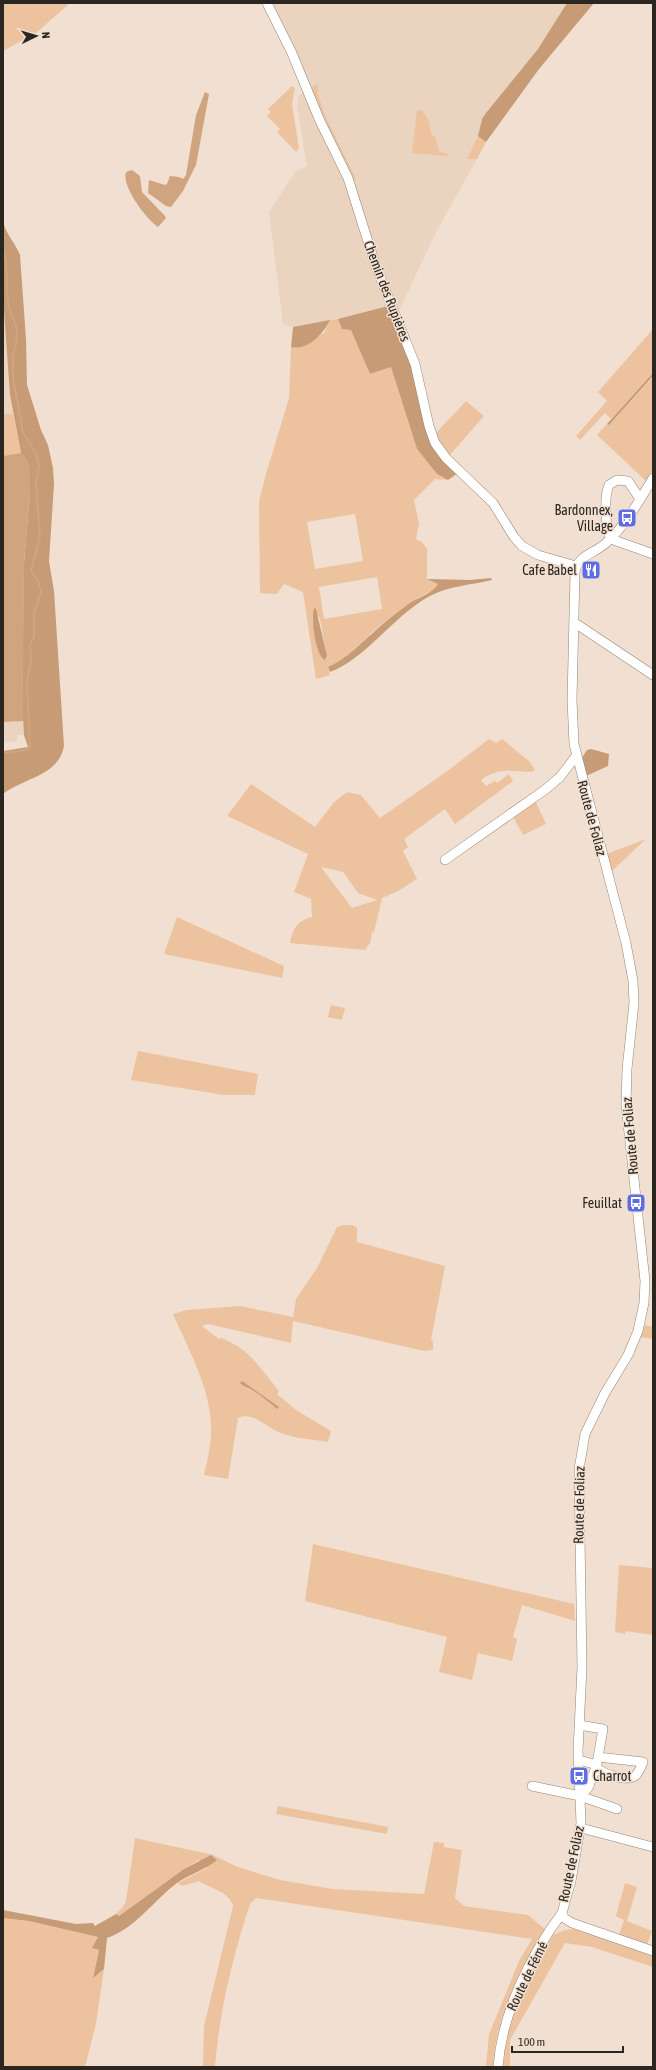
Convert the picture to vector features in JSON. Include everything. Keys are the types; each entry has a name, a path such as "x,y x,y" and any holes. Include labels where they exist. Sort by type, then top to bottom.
{"street":[{"name":"Chemin des Rupières","path":"267,3 291,51 317,115 348,178 376,267 415,364 429,426 435,443 446,458 493,503 517,541 538,555 576,566"},
{"path":"576,566 582,558 600,548 611,539 640,499 653,478"},
{"path":"640,499 628,481 617,480 609,485 606,500 607,530 611,539 653,554"},
{"name":"Route de Foliaz","path":"562,1913 571,1881 581,1828 579,1726 582,1667 577,1482 581,1452 591,1421 635,1340 644,1303 645,1282 626,1106 627,1069 634,1003 633,981 626,944 576,756 572,714 576,566"},
{"path":"575,623 653,675"},
{"path":"445,860 546,789 560,777 576,756"},
{"path":"579,1726 603,1729 597,1764 588,1788 580,1796"},
{"path":"579,1760 597,1764"},
{"path":"532,1786 580,1796 617,1809"},
{"path":"581,1828 653,1847"},
{"path":"562,1913 564,1918 572,1924 653,1951"},
{"name":"Route de Fémé","path":"498,2067 502,2031 511,2004 538,1951 562,1913"}],"shaded area":[{"path":"3,3 70,3 36,33 3,51"},
{"path":"263,3 567,3 538,49 482,119 478,136 467,159 477,159 435,234 400,309 388,306 343,318 293,327 283,324 269,212 295,172 307,166 297,105 298,97 303,92 281,38"},
{"path":"567,3 594,3 539,69 486,142 478,136 482,119 538,49"},
{"path":"318,84 318,94 324,113 356,179 353,180 311,88"},
{"path":"292,86 295,88 292,104 299,148 296,152 277,132 280,129 267,116 271,112 268,109"},
{"path":"205,92 209,94 196,165 183,191 171,207 166,206 148,193 149,180 165,185 167,184 170,176 183,179 186,175 196,115"},
{"path":"417,110 422,110 429,121 431,134 435,137 439,151 448,154 448,156 412,153"},
{"path":"478,136 486,142 477,159 467,159"},
{"path":"132,170 140,176 142,192 166,218 158,227 142,210 127,186 125,178 126,172"},
{"path":"3,221 6,230 20,255 26,339 27,385 41,430 48,445 53,468 54,484 49,561 54,591 64,746 61,756 48,770 3,794 3,751 28,747 24,735 22,700 24,562 30,493 28,462 21,453 10,395 3,296"},
{"path":"3,291 10,395 13,414 3,414"},
{"path":"388,306 412,364 426,427 458,473 448,480 437,474 417,449 391,367 370,374 351,330 342,329 338,319"},
{"path":"338,319 342,329 351,329 370,374 391,367 417,449 437,474 448,480 435,479 414,500 419,523 416,539 422,542 427,549 427,579 438,584 436,588 418,598 384,622 355,648 349,656 328,667 330,675 316,679 303,592 284,584 277,594 260,593 259,502 289,398 291,347 297,348 324,333 330,320","holes":["355,514 363,561 315,569 307,522","377,577 382,609 324,619 319,587","313,610 320,619 327,658 322,659 317,648"]},
{"path":"330,320 315,340 309,344 297,348 291,347 293,327"},
{"path":"653,329 653,373 611,419 605,413 580,440 576,436 607,401 598,392"},
{"path":"653,373 653,376 609,425 607,424"},
{"path":"653,377 653,470 646,481 597,435 607,424 609,425"},
{"path":"466,401 484,416 449,456 435,434"},
{"path":"3,414 13,414 21,453 3,456"},
{"path":"21,453 28,462 30,468 30,493 24,562 23,721 3,722 3,456"},
{"path":"491,578 492,580 444,590 430,596 404,614 356,657 343,666 330,672 328,667 347,656 383,624 410,603 436,587 438,584 427,579 470,580"},
{"path":"314,608 316,609 327,656 325,660 316,644 313,619"},
{"path":"23,721 24,735 17,735 17,741 3,742 3,722"},
{"path":"489,739 496,743 502,739 529,761 535,770 531,772 499,771 487,776 481,780 486,786 495,781 497,783 509,774 513,781 455,824 445,809 404,839 408,847 403,851 417,879 398,891 382,898 374,932 372,932 370,943 365,950 290,943 296,926 312,917 311,899 294,892 308,854 227,816 251,784 315,827 334,802 347,792 361,795 380,818 446,772","holes":["321,867 343,872 358,893 377,900 352,908"]},
{"path":"591,749 609,754 608,766 586,776 581,759 587,750"},
{"path":"535,800 546,824 523,835 512,815"},
{"path":"646,839 611,872 606,854"},
{"path":"177,917 284,966 282,978 164,954"},
{"path":"331,1005 345,1008 342,1020 328,1017"},
{"path":"138,1051 258,1074 255,1095 224,1095 131,1080"},
{"path":"343,1225 353,1225 357,1228 357,1242 445,1266 431,1340 433,1341 433,1350 424,1351 293,1321 291,1343 208,1324 202,1326 219,1339 221,1338 231,1342 240,1348 260,1367 279,1391 277,1394 296,1410 331,1431 328,1442 298,1438 276,1431 255,1418 244,1416 238,1418 228,1479 204,1475 211,1436 211,1420 208,1404 199,1373 173,1314 186,1310 240,1306 293,1317 296,1299 317,1268 337,1227"},
{"path":"645,1325 653,1327 653,1339 641,1337"},
{"path":"242,1381 279,1407 277,1409 240,1383"},
{"path":"313,1544 574,1604 575,1621 522,1605 513,1637 517,1639 512,1661 478,1653 472,1680 439,1672 447,1637 305,1601"},
{"path":"619,1565 653,1568 653,1635 625,1631 625,1634 615,1632"},
{"path":"278,1806 388,1827 387,1834 276,1814"},
{"path":"135,1838 213,1855 238,1867 280,1880 333,1889 424,1894 434,1842 444,1843 444,1847 462,1850 455,1898 464,1906 528,1915 545,1929 510,1995 499,2029 493,2067 486,2067 489,2034 519,1961 532,1939 256,1898 250,1904 238,1943 228,1984 223,2005 215,2067 203,2067 204,2026 233,1906 228,1897 224,1894 199,1881 182,1886 178,1883 207,1868 199,1860 184,1869 119,1916 116,1914 123,1907 126,1901"},
{"path":"211,1855 217,1860 208,1867 177,1883 136,1921 117,1934 107,1938 104,1969 93,1978 99,1950 92,1948 98,1937 29,1921 3,1918 3,1910 76,1924 93,1923 95,1926 116,1914 119,1916 184,1869"},
{"path":"625,1883 637,1887 627,1921 652,1931 647,1945 619,1935 624,1920 616,1916"},
{"path":"3,1918 29,1921 98,1937 93,1948 99,1950 93,1977 104,1969 96,2024 85,2067 3,2067"},
{"path":"576,1929 653,1956 653,1967 592,1947 565,1943 510,2040 510,2067 502,2067 504,2042 521,1991 553,1935 565,1930"}],"waterway":[{"path":"3,248 6,260 8,304 17,329 16,345 13,354 13,377 23,433 36,453 39,465 36,484 40,537 31,571 38,581 41,592 34,613 34,637 30,645 31,660 27,683 30,747 26,750 3,753"}],"place":[{"name":"Bardonnex, Village","path":"627,518"},
{"name":"Cafe Babel","path":"591,570"},
{"name":"Feuillat","path":"636,1203"},
{"name":"Charrot","path":"579,1776"}]}
